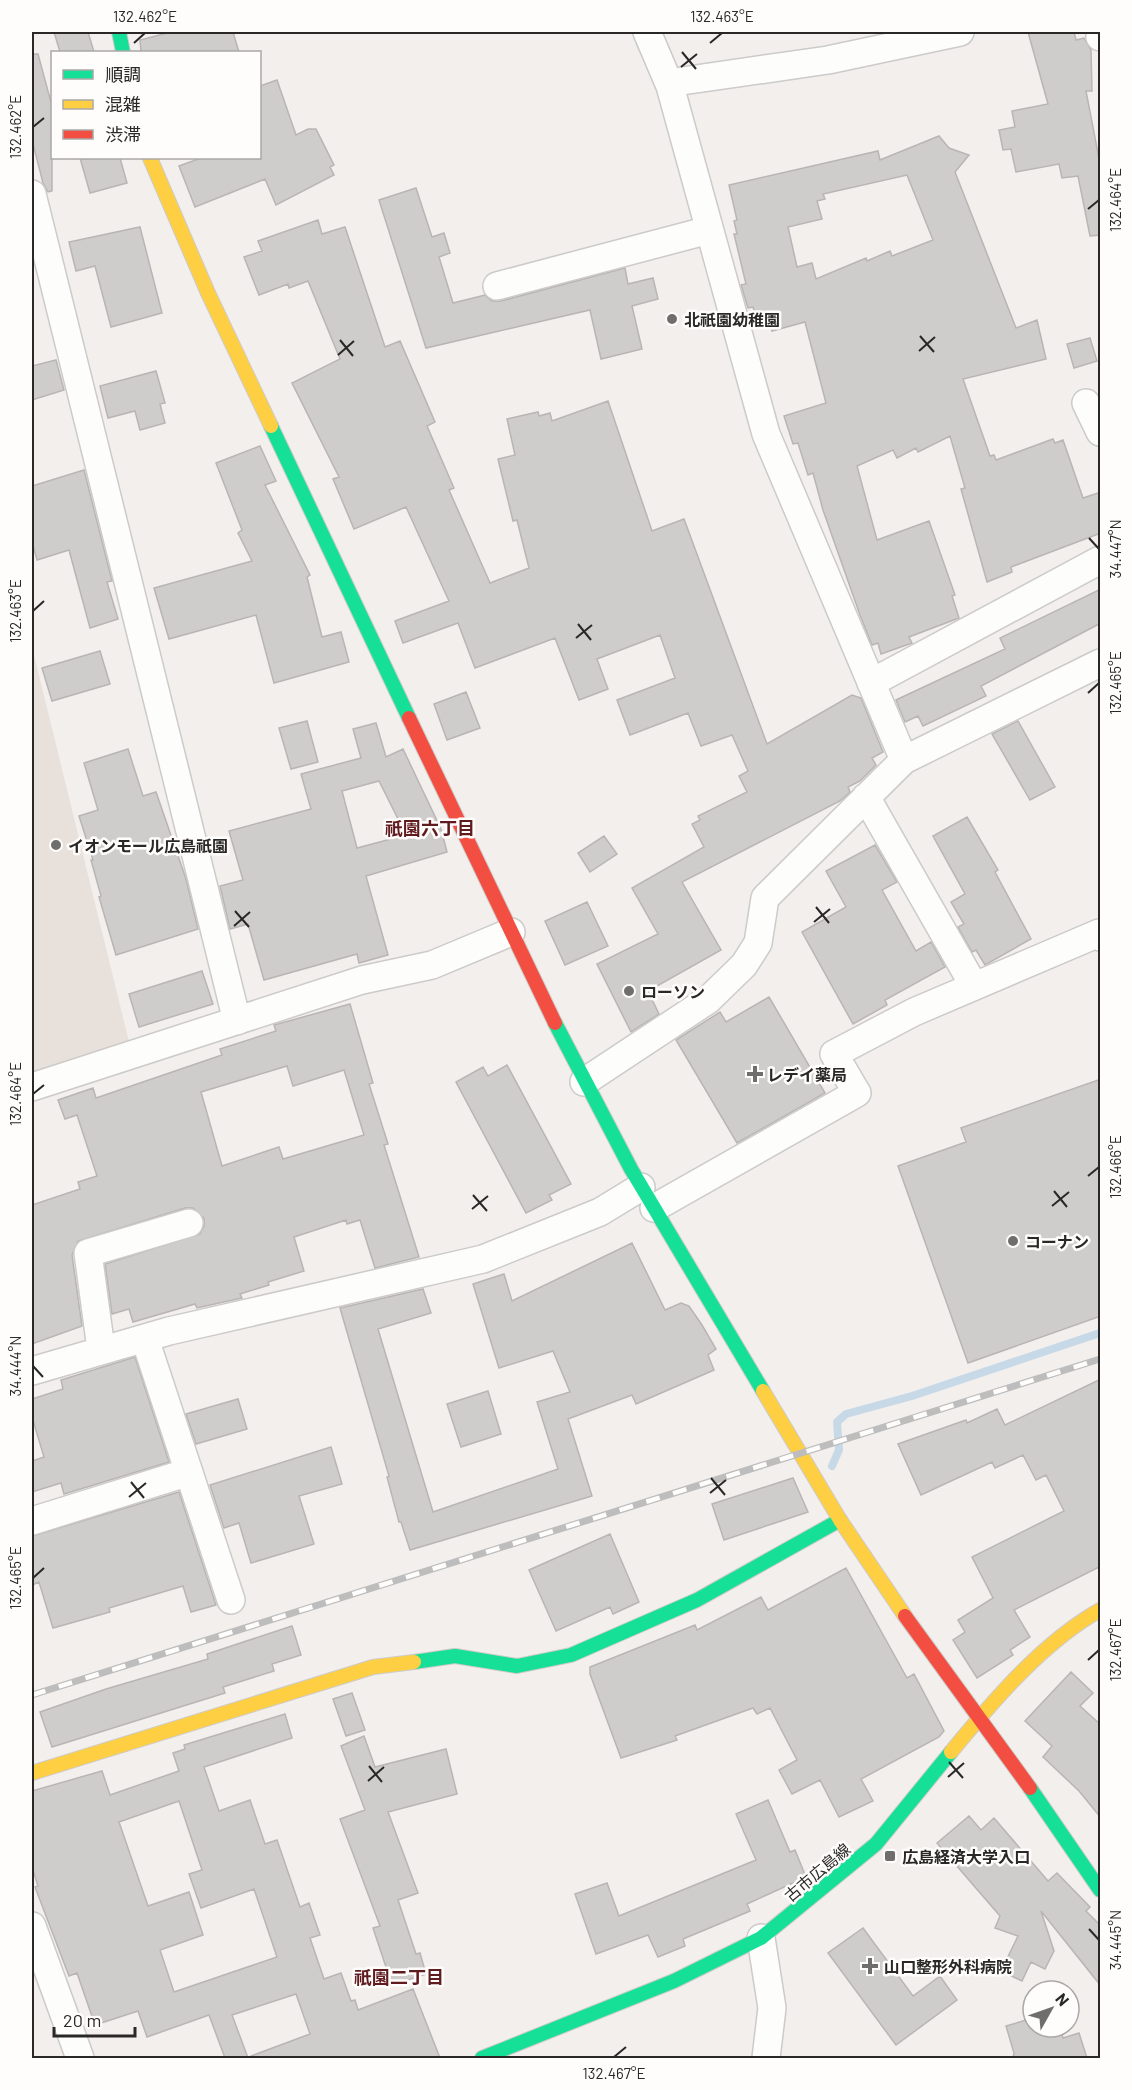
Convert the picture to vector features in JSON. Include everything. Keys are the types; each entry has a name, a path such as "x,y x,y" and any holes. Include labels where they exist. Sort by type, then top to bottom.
{"street":[{"path":"119,32 123,51"},
{"path":"647,32 670,86 766,434 904,760"},
{"path":"670,86 682,81 828,60 960,32"},
{"path":"1100,32 1101,37"},
{"path":"150,159 208,293 511,932 584,1082 647,1198 840,1520 913,1628 981,1719 1101,1890"},
{"path":"32,194 237,1021"},
{"path":"497,286 710,230"},
{"path":"1086,403 1101,432"},
{"path":"871,682 1101,560"},
{"path":"584,1082 708,1000 744,965 758,943 765,898 904,760 1101,663"},
{"path":"866,797 974,986"},
{"path":"32,1087 362,980 432,965 511,932"},
{"path":"32,1371 101,1349 483,1259 600,1212 647,1198 857,1093 834,1054 914,1012 1099,933 1101,937"},
{"path":"101,1349 88,1252 189,1223"},
{"path":"145,1339 231,1600"},
{"path":"32,1521 189,1472"},
{"path":"32,1773 373,1668 455,1656 517,1666 571,1654 697,1600 840,1520"},
{"name":"古市広島線","path":"482,2058 674,1981 761,1938 876,1844 981,1719 1072,1626 1101,1610"},
{"path":"32,1926 80,2058"},
{"path":"761,1938 772,2008 766,2058"}],"shaded area":[{"name":"イオンモール広島祇園","path":"32,647 129,1042 32,1074"}],"building":[{"path":"54,32 88,32 94,51 60,51"},
{"path":"171,32 233,32 239,51 141,51 140,40"},
{"path":"1028,32 1074,32 1076,40 1084,38 1091,50 1092,91 1086,91 1101,169 1101,235 1090,236 1078,176 1062,178 1059,164 1016,172 1011,149 1003,150 999,130 1015,127 1012,111 1048,104"},
{"path":"32,54 38,54 51,102 52,191 48,192 43,183 32,140"},
{"path":"277,80 296,135 308,129 316,129 334,165 330,167 334,175 276,205 265,179 195,207 179,166 198,159 261,159 261,86"},
{"path":"939,136 949,148 969,155 955,172 1016,328 1037,320 1046,359 963,379 990,456 994,455 996,460 1053,439 1055,443 1063,440 1083,498 1101,492 1101,533 1011,567 1012,572 987,582 961,489 965,488 950,436 918,452 916,448 897,458 893,450 857,466 877,540 929,521 955,595 952,596 959,618 909,637 912,643 881,654 878,643 872,645 860,615 823,510 813,473 808,475 798,443 793,444 784,416 826,403 805,322 772,331 768,319 757,322 753,307 748,308 741,285 746,284 734,234 737,234 734,221 737,220 729,185 878,151 880,160","holes":["907,175 933,240 892,256 890,251 867,261 866,258 816,279 812,263 797,267 788,227 822,219 817,201 825,199 823,194"]},
{"path":"80,159 120,159 127,183 90,193"},
{"path":"416,188 432,237 444,233 450,253 439,257 453,303 485,295 492,301 501,301 625,268 628,284 653,278 658,299 632,306 642,349 601,359 590,310 426,348 379,200"},
{"path":"318,220 322,234 345,227 385,347 400,341 435,422 427,426 454,488 449,490 490,583 529,568 517,520 513,521 498,459 515,455 507,419 538,412 539,416 550,413 552,421 608,401 652,531 684,519 767,744 852,695 861,698 883,752 872,758 876,765 860,781 848,787 850,792 840,801 682,882 721,950 648,991 659,1014 631,1032 597,964 658,934 632,888 704,847 692,824 700,820 698,816 747,792 739,776 748,771 732,735 701,746 688,713 630,735 617,700 675,678 660,635 597,659 608,689 579,700 555,638 475,668 458,623 403,643 395,621 449,601 406,507 354,529 333,479 339,477 292,383 340,359 308,281 289,288 288,284 259,295 244,257 262,251 258,241"},
{"path":"140,227 162,313 111,327 95,266 76,271 69,242"},
{"path":"1090,338 1097,361 1074,368 1067,344"},
{"path":"56,360 64,390 32,400 32,366"},
{"path":"156,371 165,403 160,404 165,423 140,430 135,411 108,418 100,386"},
{"path":"260,446 276,481 265,485 310,575 307,577 322,637 341,632 349,662 274,683 256,615 169,639 154,588 252,561 238,533 242,530 216,463"},
{"path":"84,470 112,581 107,582 118,619 90,628 69,550 37,560 32,542 32,486"},
{"path":"1101,589 1101,623 981,686 986,696 923,726 918,716 905,722 896,700 1005,649 1000,638"},
{"path":"100,651 110,684 52,701 42,668"},
{"path":"466,692 480,728 447,740 434,704"},
{"path":"307,721 318,762 291,769 279,728"},
{"path":"1018,721 1055,787 1030,800 992,734"},
{"path":"376,723 386,757 403,749 441,829 447,852 366,876 388,955 359,963 357,954 264,980 248,924 230,929 220,886 243,880 229,831 311,809 301,774 361,758 353,729","holes":["379,781 406,835 357,848 342,791"]},
{"path":"128,749 143,796 156,792 186,879 198,929 116,955 99,897 101,896 91,860 93,860 79,816 98,810 84,763"},
{"path":"967,817 998,870 995,872 1031,939 985,965 976,950 972,952 958,927 964,924 951,902 965,894 933,836"},
{"path":"604,836 617,854 590,872 578,853"},
{"path":"875,845 897,882 882,890 916,951 931,942 945,967 885,1000 887,1005 853,1024 802,932 846,907 826,871"},
{"path":"587,902 608,946 565,965 545,921"},
{"path":"202,971 213,1004 139,1027 129,994"},
{"path":"769,997 825,1093 737,1143 676,1040 720,1012 726,1022"},
{"path":"350,1004 373,1083 369,1084 388,1144 384,1145 419,1257 375,1268 360,1220 347,1224 346,1220 294,1237 304,1271 268,1282 269,1285 240,1294 242,1298 197,1308 195,1304 133,1322 129,1309 112,1314 105,1264 200,1234 204,1226 204,1218 193,1208 185,1208 78,1241 72,1255 82,1326 32,1344 32,1205 80,1189 78,1182 97,1176 77,1115 65,1119 58,1100 93,1088 96,1098 222,1055 220,1049 276,1031 274,1025","holes":["287,1066 293,1086 344,1070 364,1135 283,1159 279,1147 222,1166 201,1092"]},
{"path":"507,1065 571,1184 549,1195 552,1200 526,1213 456,1082 483,1067 488,1076"},
{"name":"コーナン","path":"1101,1079 1101,1316 968,1363 898,1166 966,1142 961,1128"},
{"path":"632,1243 665,1310 681,1303 689,1306 702,1325 716,1349 708,1355 714,1370 636,1404 632,1395 568,1419 592,1496 410,1550 401,1522 399,1522 387,1477 389,1476 340,1308 423,1289 431,1313 378,1329 433,1512 558,1469 537,1402 570,1392 553,1351 499,1368 473,1284 504,1274 512,1301"},
{"path":"135,1357 169,1462 64,1494 61,1483 32,1492 32,1461 44,1457 32,1417 32,1399 63,1389 61,1380"},
{"path":"1101,1379 1101,1566 1014,1610 1030,1637 1010,1650 1013,1655 977,1678 953,1640 965,1632 958,1620 993,1598 972,1557 1064,1511 1046,1475 1036,1480 1023,1455 995,1468 992,1462 921,1495 898,1444 966,1420 967,1423 997,1409 1005,1425"},
{"path":"488,1391 501,1434 461,1447 447,1404"},
{"path":"238,1399 247,1429 196,1444 186,1414"},
{"path":"331,1447 342,1484 299,1496 314,1544 251,1563 239,1523 224,1528 210,1485"},
{"path":"793,1478 808,1512 724,1540 712,1504"},
{"path":"179,1492 216,1605 191,1612 183,1586 109,1608 110,1612 53,1628 39,1582 32,1585 32,1536"},
{"path":"610,1534 639,1602 613,1614 610,1607 556,1631 529,1570"},
{"path":"846,1568 907,1678 914,1674 944,1731 939,1737 861,1779 873,1801 839,1817 820,1780 792,1794 779,1770 797,1760 770,1708 757,1714 753,1708 675,1736 677,1740 621,1758 590,1674 590,1667 695,1625 697,1630 761,1597 768,1610"},
{"path":"292,1626 301,1655 272,1664 274,1671 223,1687 225,1693 52,1747 40,1712 106,1689 208,1659 207,1654"},
{"path":"1071,1672 1093,1693 1080,1706 1101,1725 1101,1818 1079,1791 1043,1757 1052,1746 1025,1721"},
{"path":"352,1693 365,1730 346,1736 333,1699"},
{"path":"285,1714 292,1738 204,1767 219,1811 250,1800 265,1844 277,1840 300,1907 309,1903 320,1935 310,1938 324,1979 341,1973 351,2001 355,2000 358,2010 413,1989 440,2058 251,2058 251,2056 310,2034 296,1994 232,2015 248,2058 225,2058 209,2015 147,2037 138,2011 95,2025 77,1973 69,1976 35,1887 38,1886 32,1867 32,1791 102,1771 110,1795 179,1771 173,1753 185,1749 184,1745","holes":["179,1801 202,1870 189,1874 201,1908 254,1889 277,1957 174,1992 160,1950 203,1935 189,1892 148,1906 119,1822"]},
{"path":"364,1736 375,1767 446,1749 457,1794 388,1812 418,1893 398,1900 416,1954 420,1953 426,1974 392,1985 373,1928 380,1926 340,1819 365,1810 341,1746"},
{"path":"768,1800 790,1852 795,1850 806,1877 747,1904 750,1911 683,1939 685,1946 658,1957 648,1935 596,1954 575,1894 607,1883 619,1916 756,1860 736,1814"},
{"path":"969,1816 981,1830 994,1818 1048,1881 1057,1873 1090,1907 1086,1911 1101,1926 1101,1986 1041,1911 1054,1951 1045,1969 1031,1962 1021,1981 1001,1971 1018,1936 995,1928 1000,1916 937,1843"},
{"path":"863,1928 913,1996 940,1976 957,2000 896,2045 828,1953"},
{"path":"1021,2022 1021,2039 1081,2039 1087,2058 1013,2058 1014,2053 1006,2026"}],"waterway":[{"path":"832,1466 839,1450 837,1422 846,1414 912,1396 1100,1333"}],"railway":[{"path":"32,1695 1100,1359"}],"traffic: fast":[{"path":"119,32 123,51"},
{"path":"271,426 409,718"},
{"path":"555,1023 631,1169 763,1391"},
{"path":"414,1662 455,1656 517,1666 571,1655 697,1600 840,1520"},
{"path":"482,2058 674,1981 761,1938 876,1844 951,1752"},
{"path":"1030,1788 1100,1890"}],"traffic: slow":[{"path":"150,159 208,293 271,426"},
{"path":"763,1391 840,1520 905,1616"},
{"path":"951,1752 1020,1674 1059,1639 1100,1610"},
{"path":"32,1773 373,1667 414,1662"}],"traffic: jam":[{"path":"409,718 555,1023"},
{"path":"905,1616 1030,1788"}],"place":[{"name":"北祇園幼稚園","path":"672,319"},
{"name":"イオンモール広島祇園","path":"56,845"},
{"name":"ローソン","path":"629,991"},
{"name":"レデイ薬局","path":"755,1074"},
{"name":"コーナン","path":"1013,1241"},
{"name":"広島経済大学入口","path":"890,1856"},
{"name":"山口整形外科病院","path":"870,1966"}],"district":[{"name":"祇園六丁目","path":"430,828"},
{"name":"祇園二丁目","path":"399,1977"}]}
